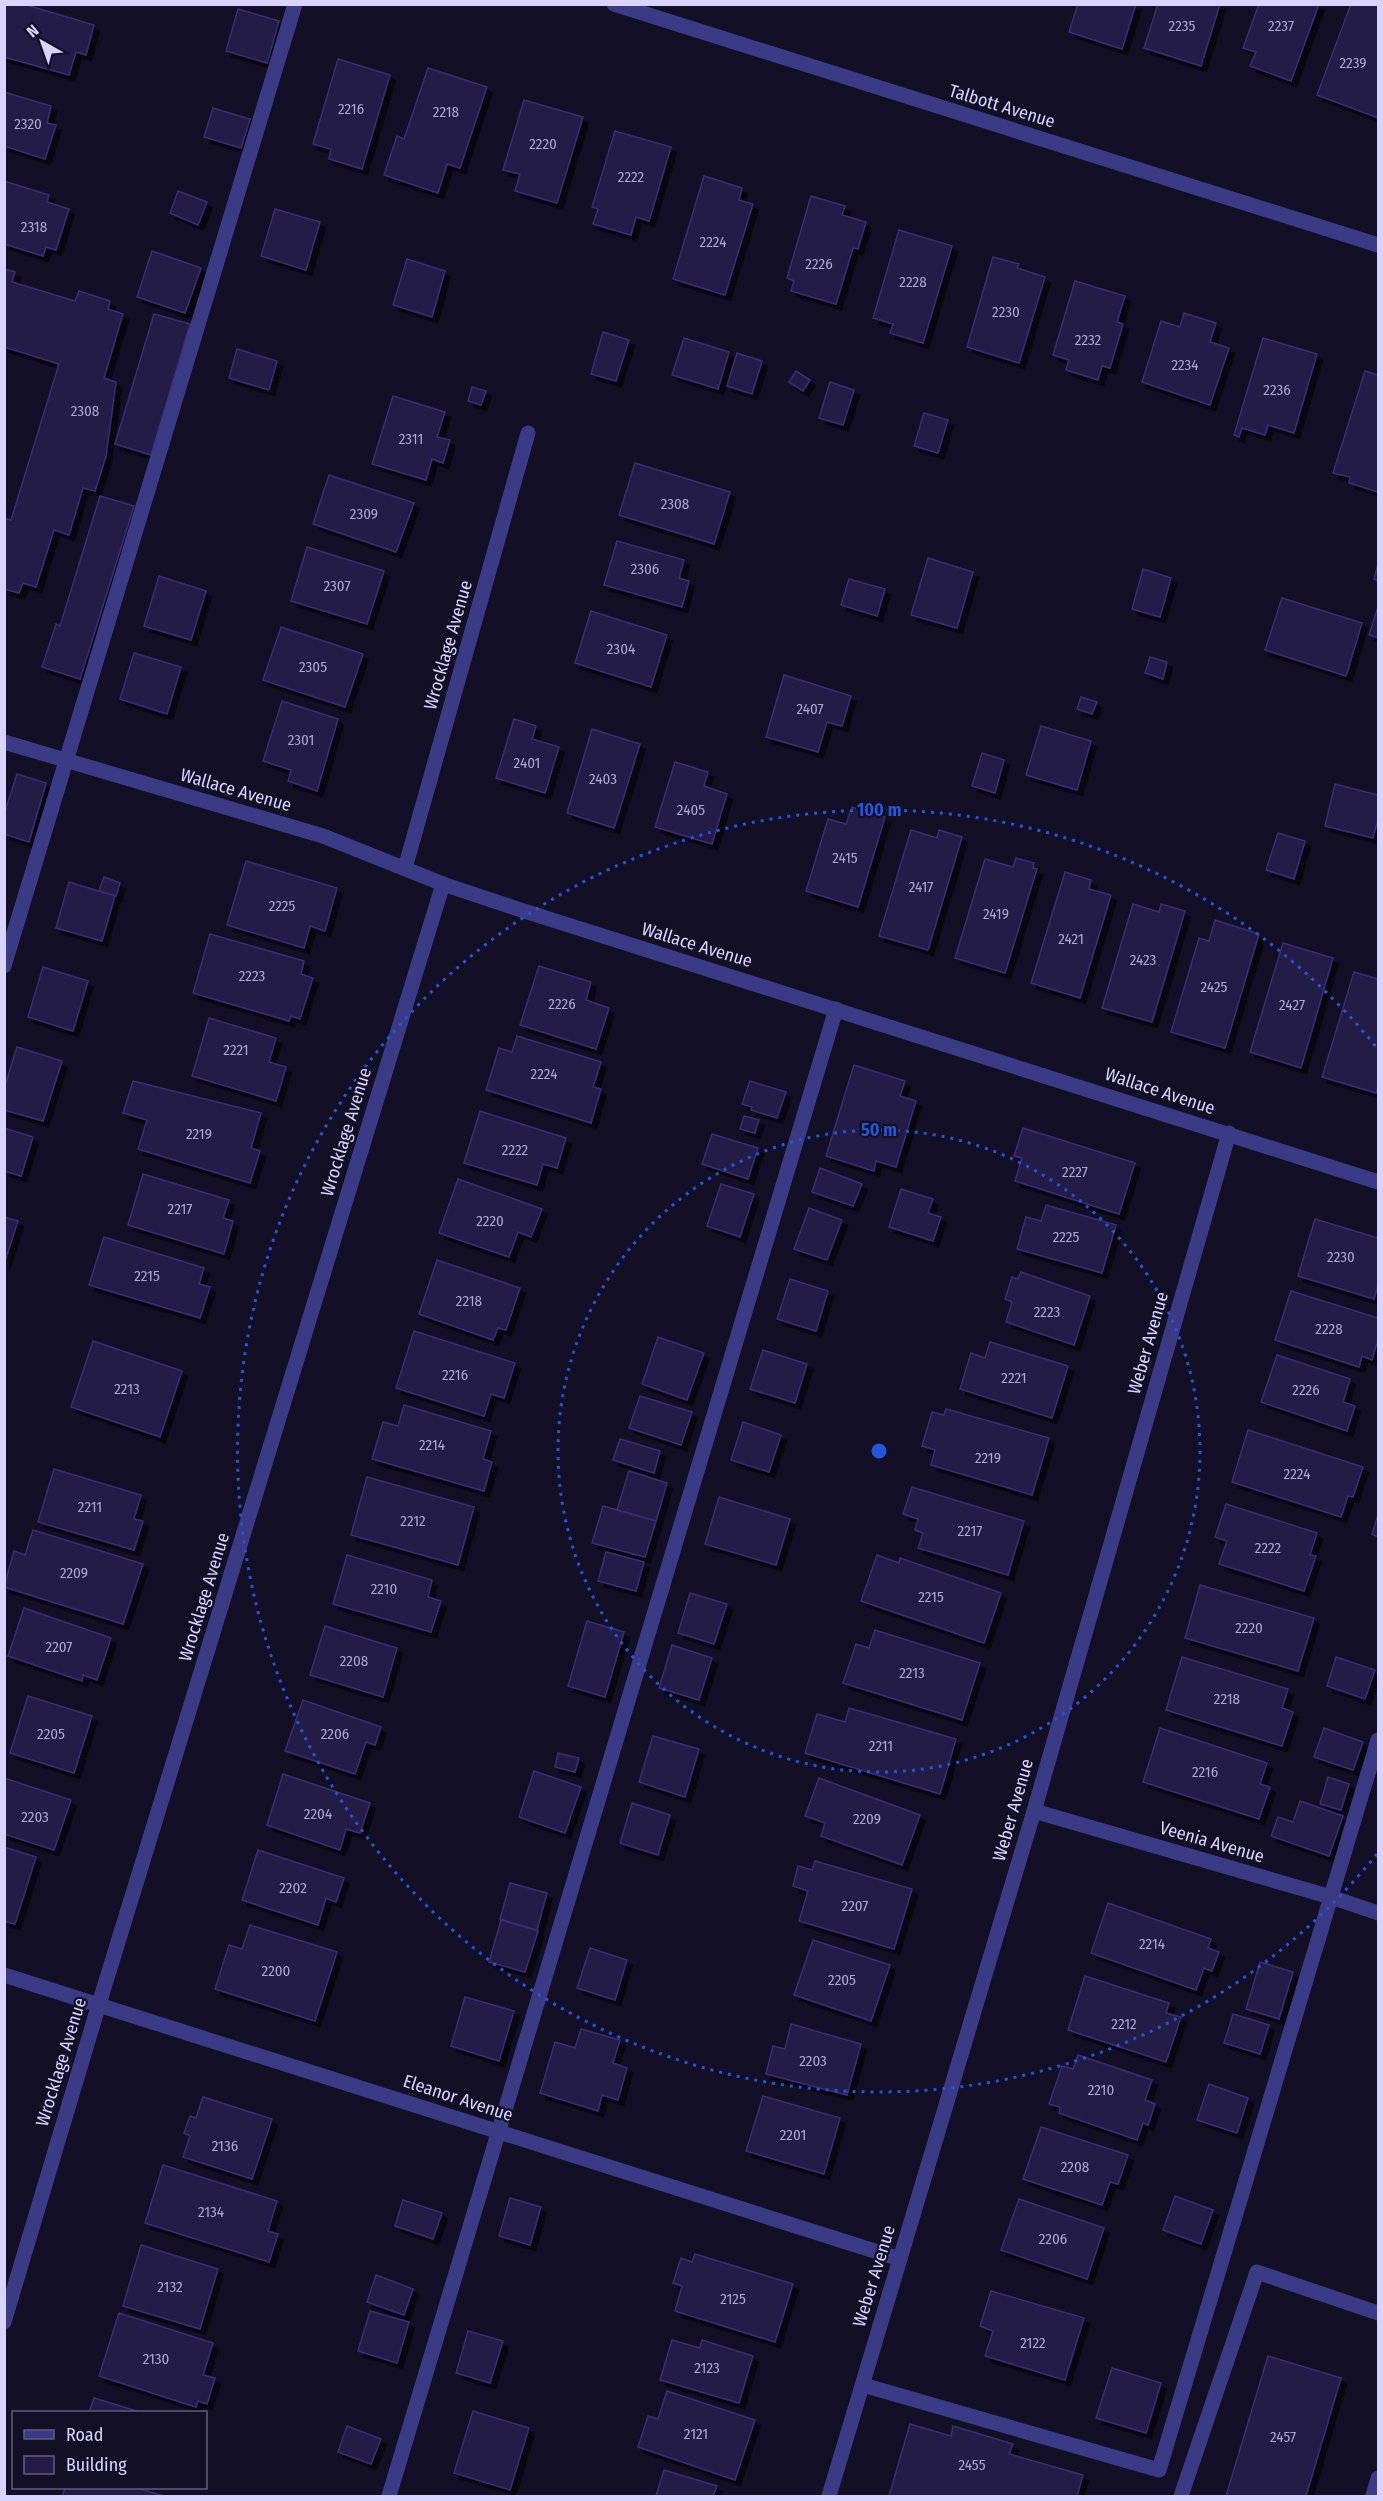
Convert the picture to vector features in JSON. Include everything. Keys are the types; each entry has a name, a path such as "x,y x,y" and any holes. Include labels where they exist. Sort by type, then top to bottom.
{"street":[{"path":"4,966 294,4"},
{"name":"Talbott Avenue","path":"614,4 1378,245"},
{"name":"Wrocklage Avenue","path":"405,868 528,433"},
{"name":"Wallace Avenue","path":"4,742 323,836 443,884 1378,1182"},
{"name":"Wrocklage Avenue","path":"4,2322 99,2004 443,884"},
{"path":"389,2496 836,1009"},
{"name":"Weber Avenue","path":"829,2496 1034,1811 1229,1133"},
{"path":"863,2385 1159,2470 1378,1740"},
{"name":"Veenia Avenue","path":"1034,1811 1331,1897 1378,1913"},
{"name":"Eleanor Avenue","path":"4,1975 900,2259"},
{"path":"1181,2496 1257,2272 1378,2313"},
{"path":"1373,2496 1378,2478"}],"building":[{"path":"4,4 23,4 94,25 86,55 76,52 69,75 4,57"},
{"path":"1078,4 1136,4 1122,49 1069,32"},
{"path":"1158,4 1220,4 1201,66 1144,48"},
{"path":"1259,4 1319,4 1291,81 1250,66 1256,52 1243,48"},
{"path":"1351,4 1378,4 1378,118 1317,95"},
{"path":"238,9 279,21 267,63 226,51"},
{"path":"338,59 390,75 362,169 329,159 331,149 313,144"},
{"path":"428,68 487,87 460,168 447,164 438,193 384,175 397,136 404,139"},
{"path":"4,92 51,106 47,123 56,125 45,159 4,146"},
{"path":"524,100 583,117 557,203 515,191 520,174 503,170"},
{"path":"213,108 250,119 241,148 204,137"},
{"path":"615,131 671,147 649,221 636,217 631,235 593,224 598,209 592,207"},
{"path":"704,176 742,188 739,200 753,204 725,295 673,279"},
{"path":"4,181 49,195 47,202 69,209 56,250 46,247 43,256 4,244"},
{"path":"178,191 207,202 198,225 170,213"},
{"path":"811,196 845,206 842,215 866,222 858,249 853,248 836,304 791,291 794,281 787,278"},
{"path":"275,209 320,222 306,270 261,256"},
{"path":"899,230 952,246 923,343 890,333 893,324 873,318"},
{"path":"152,251 201,268 185,313 137,297"},
{"path":"993,257 1019,264 1017,268 1045,277 1019,363 967,347"},
{"path":"407,259 445,271 432,317 393,305"},
{"path":"4,269 15,272 12,282 75,301 79,291 110,301 108,309 123,314 104,378 116,382 106,456 95,491 83,488 69,535 54,530 36,587 23,583 19,593 4,589 4,518 11,520 59,364 4,347"},
{"path":"1075,281 1125,296 1117,322 1123,324 1110,368 1102,366 1098,380 1066,370 1069,360 1053,355"},
{"path":"1184,313 1216,323 1210,342 1229,348 1210,405 1142,382 1161,321 1180,327"},
{"path":"154,314 190,324 151,455 115,444"},
{"path":"603,332 629,340 616,381 591,374"},
{"path":"684,338 729,352 718,389 672,375"},
{"path":"1263,338 1317,354 1294,433 1268,425 1265,435 1242,428 1239,437 1234,435"},
{"path":"237,349 277,361 269,390 229,378"},
{"path":"737,353 762,361 752,394 727,386"},
{"path":"796,371 810,380 803,391 789,382"},
{"path":"1365,371 1378,375 1378,492 1349,483 1350,477 1333,473"},
{"path":"830,382 854,390 843,425 819,418"},
{"path":"472,387 486,391 481,405 468,401"},
{"path":"393,396 445,412 437,437 450,440 443,463 432,459 426,480 372,464"},
{"path":"924,413 948,420 938,453 914,446"},
{"path":"635,463 730,492 714,544 619,515"},
{"path":"329,475 414,503 396,552 313,524"},
{"path":"100,496 134,506 80,679 42,667 56,624 60,626"},
{"path":"617,541 684,560 679,578 689,581 682,607 604,585"},
{"path":"307,547 384,571 367,624 291,601"},
{"path":"928,558 973,572 957,628 911,615"},
{"path":"1378,564 1378,581 1374,579"},
{"path":"1143,569 1171,578 1160,617 1132,609"},
{"path":"159,576 206,591 191,640 144,626"},
{"path":"849,579 885,589 877,616 841,605"},
{"path":"1282,598 1362,623 1346,676 1265,650"},
{"path":"1378,607 1378,638 1369,635"},
{"path":"591,611 667,635 651,687 575,663"},
{"path":"281,627 363,654 345,707 263,680"},
{"path":"134,653 181,667 167,714 120,699"},
{"path":"1150,657 1167,662 1163,679 1145,673"},
{"path":"784,675 851,696 842,726 827,722 818,752 766,737"},
{"path":"1081,697 1097,702 1092,714 1077,709"},
{"path":"282,701 338,719 317,791 288,781 291,770 263,761"},
{"path":"514,719 536,726 532,739 559,747 545,793 496,778"},
{"path":"1041,726 1091,741 1077,790 1026,775"},
{"path":"592,729 640,744 614,828 567,813"},
{"path":"982,753 1004,760 995,793 972,786"},
{"path":"675,762 708,772 704,786 727,794 712,844 655,827"},
{"path":"17,774 46,783 29,842 4,834 4,814"},
{"path":"1335,784 1378,795 1378,819 1373,838 1325,826"},
{"path":"852,807 885,817 858,907 806,891 828,819 846,824"},
{"path":"911,830 937,838 939,830 962,837 928,950 879,936"},
{"path":"1278,833 1305,841 1294,879 1266,870"},
{"path":"1016,858 1034,863 1033,868 1037,869 1005,973 955,958 985,859 1013,867"},
{"path":"246,861 337,888 325,931 310,926 304,948 227,925"},
{"path":"1065,872 1091,880 1089,889 1111,895 1080,998 1031,983"},
{"path":"104,877 120,883 116,896 99,891"},
{"path":"69,882 115,896 102,941 56,928"},
{"path":"1133,904 1159,912 1161,904 1185,911 1152,1022 1102,1008"},
{"path":"1215,920 1259,934 1225,1048 1171,1032 1199,938 1209,941"},
{"path":"210,934 304,961 301,974 313,978 300,1019 291,1016 289,1021 193,993"},
{"path":"1283,943 1333,958 1301,1068 1250,1052"},
{"path":"539,966 591,982 586,1000 609,1008 596,1049 520,1025"},
{"path":"43,967 88,981 73,1031 28,1017"},
{"path":"1354,972 1378,979 1378,1086 1376,1093 1322,1077"},
{"path":"209,1018 276,1038 269,1062 286,1067 276,1101 192,1076"},
{"path":"517,1036 601,1062 593,1087 601,1089 591,1123 486,1090 499,1048 512,1052"},
{"path":"17,1047 62,1061 43,1121 4,1110 4,1089"},
{"path":"854,1065 905,1081 900,1096 916,1101 896,1167 876,1161 874,1171 826,1156"},
{"path":"133,1081 261,1113 251,1148 260,1151 250,1183 138,1149 147,1120 123,1113"},
{"path":"750,1081 786,1092 777,1118 751,1110 752,1107 742,1104"},
{"path":"480,1111 566,1138 557,1168 543,1164 537,1185 464,1163"},
{"path":"744,1116 759,1120 755,1133 740,1129"},
{"path":"4,1128 33,1137 21,1176 4,1171"},
{"path":"1023,1128 1135,1163 1119,1214 1015,1181 1022,1158 1014,1156"},
{"path":"712,1134 758,1148 748,1179 702,1164"},
{"path":"820,1168 862,1184 853,1206 812,1192"},
{"path":"143,1174 229,1200 223,1218 233,1221 224,1254 128,1225"},
{"path":"458,1179 542,1209 531,1237 518,1232 509,1257 439,1233"},
{"path":"721,1184 754,1194 740,1237 707,1226"},
{"path":"901,1189 933,1199 928,1213 941,1217 933,1241 889,1227"},
{"path":"1046,1205 1116,1225 1102,1273 1017,1249 1026,1217 1041,1221"},
{"path":"809,1208 842,1220 827,1260 794,1249"},
{"path":"4,1217 18,1221 4,1264"},
{"path":"1315,1219 1378,1238 1378,1285 1374,1299 1298,1276"},
{"path":"104,1237 204,1268 199,1284 210,1287 200,1318 89,1285"},
{"path":"437,1260 520,1288 506,1330 498,1328 493,1340 419,1314"},
{"path":"1021,1272 1090,1296 1074,1345 1006,1322 1012,1302 1005,1299 1012,1277 1018,1279"},
{"path":"790,1279 828,1291 816,1331 777,1319"},
{"path":"1291,1291 1378,1318 1378,1339 1372,1360 1362,1356 1359,1367 1275,1340"},
{"path":"414,1331 515,1363 504,1398 491,1394 484,1416 396,1388"},
{"path":"658,1337 704,1353 687,1400 642,1384"},
{"path":"93,1341 182,1371 160,1437 71,1407"},
{"path":"990,1342 1068,1366 1052,1418 960,1389 971,1353 985,1358"},
{"path":"763,1350 807,1364 795,1403 750,1389"},
{"path":"1277,1355 1350,1379 1343,1402 1355,1406 1347,1431 1261,1402"},
{"path":"640,1396 692,1412 681,1445 629,1428"},
{"path":"404,1405 491,1431 483,1459 492,1462 484,1491 372,1459 383,1422 398,1426"},
{"path":"946,1409 1049,1438 1032,1495 931,1465 935,1450 922,1446 932,1412 944,1415"},
{"path":"743,1422 781,1435 769,1472 731,1460"},
{"path":"1248,1430 1363,1467 1353,1497 1348,1496 1341,1517 1232,1482"},
{"path":"620,1439 660,1451 654,1473 613,1460"},
{"path":"54,1469 141,1495 134,1519 143,1521 134,1550 38,1522"},
{"path":"629,1471 667,1483 656,1521 617,1510"},
{"path":"367,1477 474,1507 458,1565 351,1535"},
{"path":"912,1487 1024,1521 1008,1575 918,1548 923,1533 915,1530 918,1519 903,1514"},
{"path":"719,1497 790,1519 776,1565 705,1544"},
{"path":"1226,1504 1317,1533 1310,1555 1316,1556 1304,1591 1219,1564 1227,1541 1215,1537"},
{"path":"603,1506 656,1521 645,1557 592,1543"},
{"path":"1378,1515 1378,1537 1372,1534"},
{"path":"33,1530 143,1564 123,1624 4,1587 14,1551 25,1555"},
{"path":"606,1552 644,1562 636,1591 598,1581"},
{"path":"347,1555 432,1580 428,1597 441,1601 431,1632 333,1604"},
{"path":"877,1555 899,1563 900,1558 1001,1593 984,1643 861,1601"},
{"path":"1200,1585 1314,1618 1298,1671 1185,1638"},
{"path":"690,1593 727,1604 714,1644 678,1633"},
{"path":"24,1608 111,1638 97,1680 83,1675 82,1681 8,1656"},
{"path":"587,1621 624,1632 605,1697 568,1686"},
{"path":"325,1626 397,1648 383,1697 310,1675"},
{"path":"875,1630 980,1663 962,1720 843,1683 856,1644 869,1648"},
{"path":"672,1645 712,1658 699,1700 659,1688"},
{"path":"1182,1657 1288,1689 1282,1708 1293,1712 1282,1746 1166,1710"},
{"path":"1336,1657 1375,1670 1365,1699 1327,1686"},
{"path":"28,1696 92,1716 74,1773 10,1753"},
{"path":"303,1700 381,1727 375,1745 366,1742 355,1774 285,1751"},
{"path":"849,1708 956,1739 940,1794 805,1753 817,1714 845,1722"},
{"path":"1160,1728 1267,1763 1260,1784 1270,1787 1259,1819 1143,1782"},
{"path":"1324,1728 1363,1742 1353,1770 1314,1757"},
{"path":"653,1736 699,1749 685,1797 639,1782"},
{"path":"558,1753 579,1758 575,1772 555,1767"},
{"path":"534,1771 581,1787 565,1833 519,1817"},
{"path":"283,1774 370,1803 360,1833 346,1829 340,1850 267,1825"},
{"path":"1328,1777 1349,1784 1341,1810 1320,1804"},
{"path":"4,1778 71,1800 54,1850 4,1834"},
{"path":"819,1778 920,1815 902,1865 821,1836 825,1823 805,1816"},
{"path":"1300,1801 1343,1816 1329,1856 1271,1836 1278,1817 1293,1822"},
{"path":"632,1803 670,1815 658,1855 620,1843"},
{"path":"4,1847 36,1857 15,1924 4,1921"},
{"path":"258,1850 344,1878 336,1902 326,1898 318,1925 242,1900"},
{"path":"815,1861 912,1889 894,1949 799,1921 808,1891 793,1886 798,1866 812,1870"},
{"path":"510,1883 547,1893 537,1930 500,1919"},
{"path":"1108,1903 1211,1939 1208,1948 1219,1952 1212,1971 1204,1968 1196,1990 1091,1953"},
{"path":"501,1920 538,1931 525,1972 489,1962"},
{"path":"250,1925 337,1952 315,2021 215,1989 229,1945 242,1949"},
{"path":"813,1940 890,1965 871,2021 794,1995"},
{"path":"590,1948 627,1960 615,2000 577,1988"},
{"path":"1260,1962 1293,1972 1279,2019 1246,2009"},
{"path":"1085,1976 1169,2003 1166,2013 1181,2017 1166,2062 1068,2030"},
{"path":"465,1997 514,2011 499,2061 451,2046"},
{"path":"1233,2014 1269,2025 1260,2054 1224,2043"},
{"path":"791,2024 861,2044 847,2095 766,2074 773,2046 785,2049"},
{"path":"581,2029 620,2040 613,2063 627,2068 618,2100 602,2095 598,2111 540,2093 555,2042 575,2048"},
{"path":"1078,2055 1152,2080 1145,2100 1155,2104 1148,2125 1143,2123 1137,2140 1059,2113 1060,2107 1049,2104 1062,2066 1073,2069"},
{"path":"1209,2084 1248,2098 1237,2133 1197,2120"},
{"path":"763,2096 840,2118 824,2174 746,2151"},
{"path":"203,2097 272,2119 252,2179 183,2157 190,2136 184,2133 190,2116 196,2118"},
{"path":"1041,2127 1128,2155 1118,2184 1110,2182 1102,2205 1023,2179"},
{"path":"163,2165 277,2201 268,2231 278,2234 269,2262 145,2223"},
{"path":"1175,2196 1213,2210 1201,2244 1163,2230"},
{"path":"510,2198 541,2207 530,2245 499,2236"},
{"path":"1019,2199 1104,2228 1087,2279 1001,2250"},
{"path":"403,2200 442,2213 433,2239 395,2226"},
{"path":"141,2245 218,2269 200,2329 123,2306"},
{"path":"695,2254 793,2284 775,2342 675,2311 682,2286 673,2283 681,2258 692,2262"},
{"path":"376,2275 413,2289 404,2315 367,2302"},
{"path":"991,2291 1084,2318 1065,2380 985,2356 993,2331 980,2326"},
{"path":"370,2311 409,2322 397,2363 358,2351"},
{"path":"119,2313 213,2343 203,2375 215,2378 207,2404 198,2401 196,2407 99,2376"},
{"path":"468,2331 503,2341 490,2383 456,2373"},
{"path":"672,2340 700,2348 702,2340 753,2356 739,2403 660,2380"},
{"path":"1268,2356 1341,2378 1306,2496 1226,2496"},
{"path":"1112,2368 1161,2383 1146,2433 1096,2418"},
{"path":"667,2391 755,2420 735,2480 638,2447 648,2416 658,2419"},
{"path":"94,2398 137,2411 89,2411"},
{"path":"473,2411 529,2428 510,2490 454,2473"},
{"path":"910,2424 951,2436 953,2426 1013,2444 1009,2454 1083,2475 1077,2496 889,2496"},
{"path":"347,2426 381,2439 371,2464 338,2452"},
{"path":"664,2470 717,2486 713,2496 656,2496"},
{"path":"65,2489 140,2489 164,2496 62,2496"}]}
